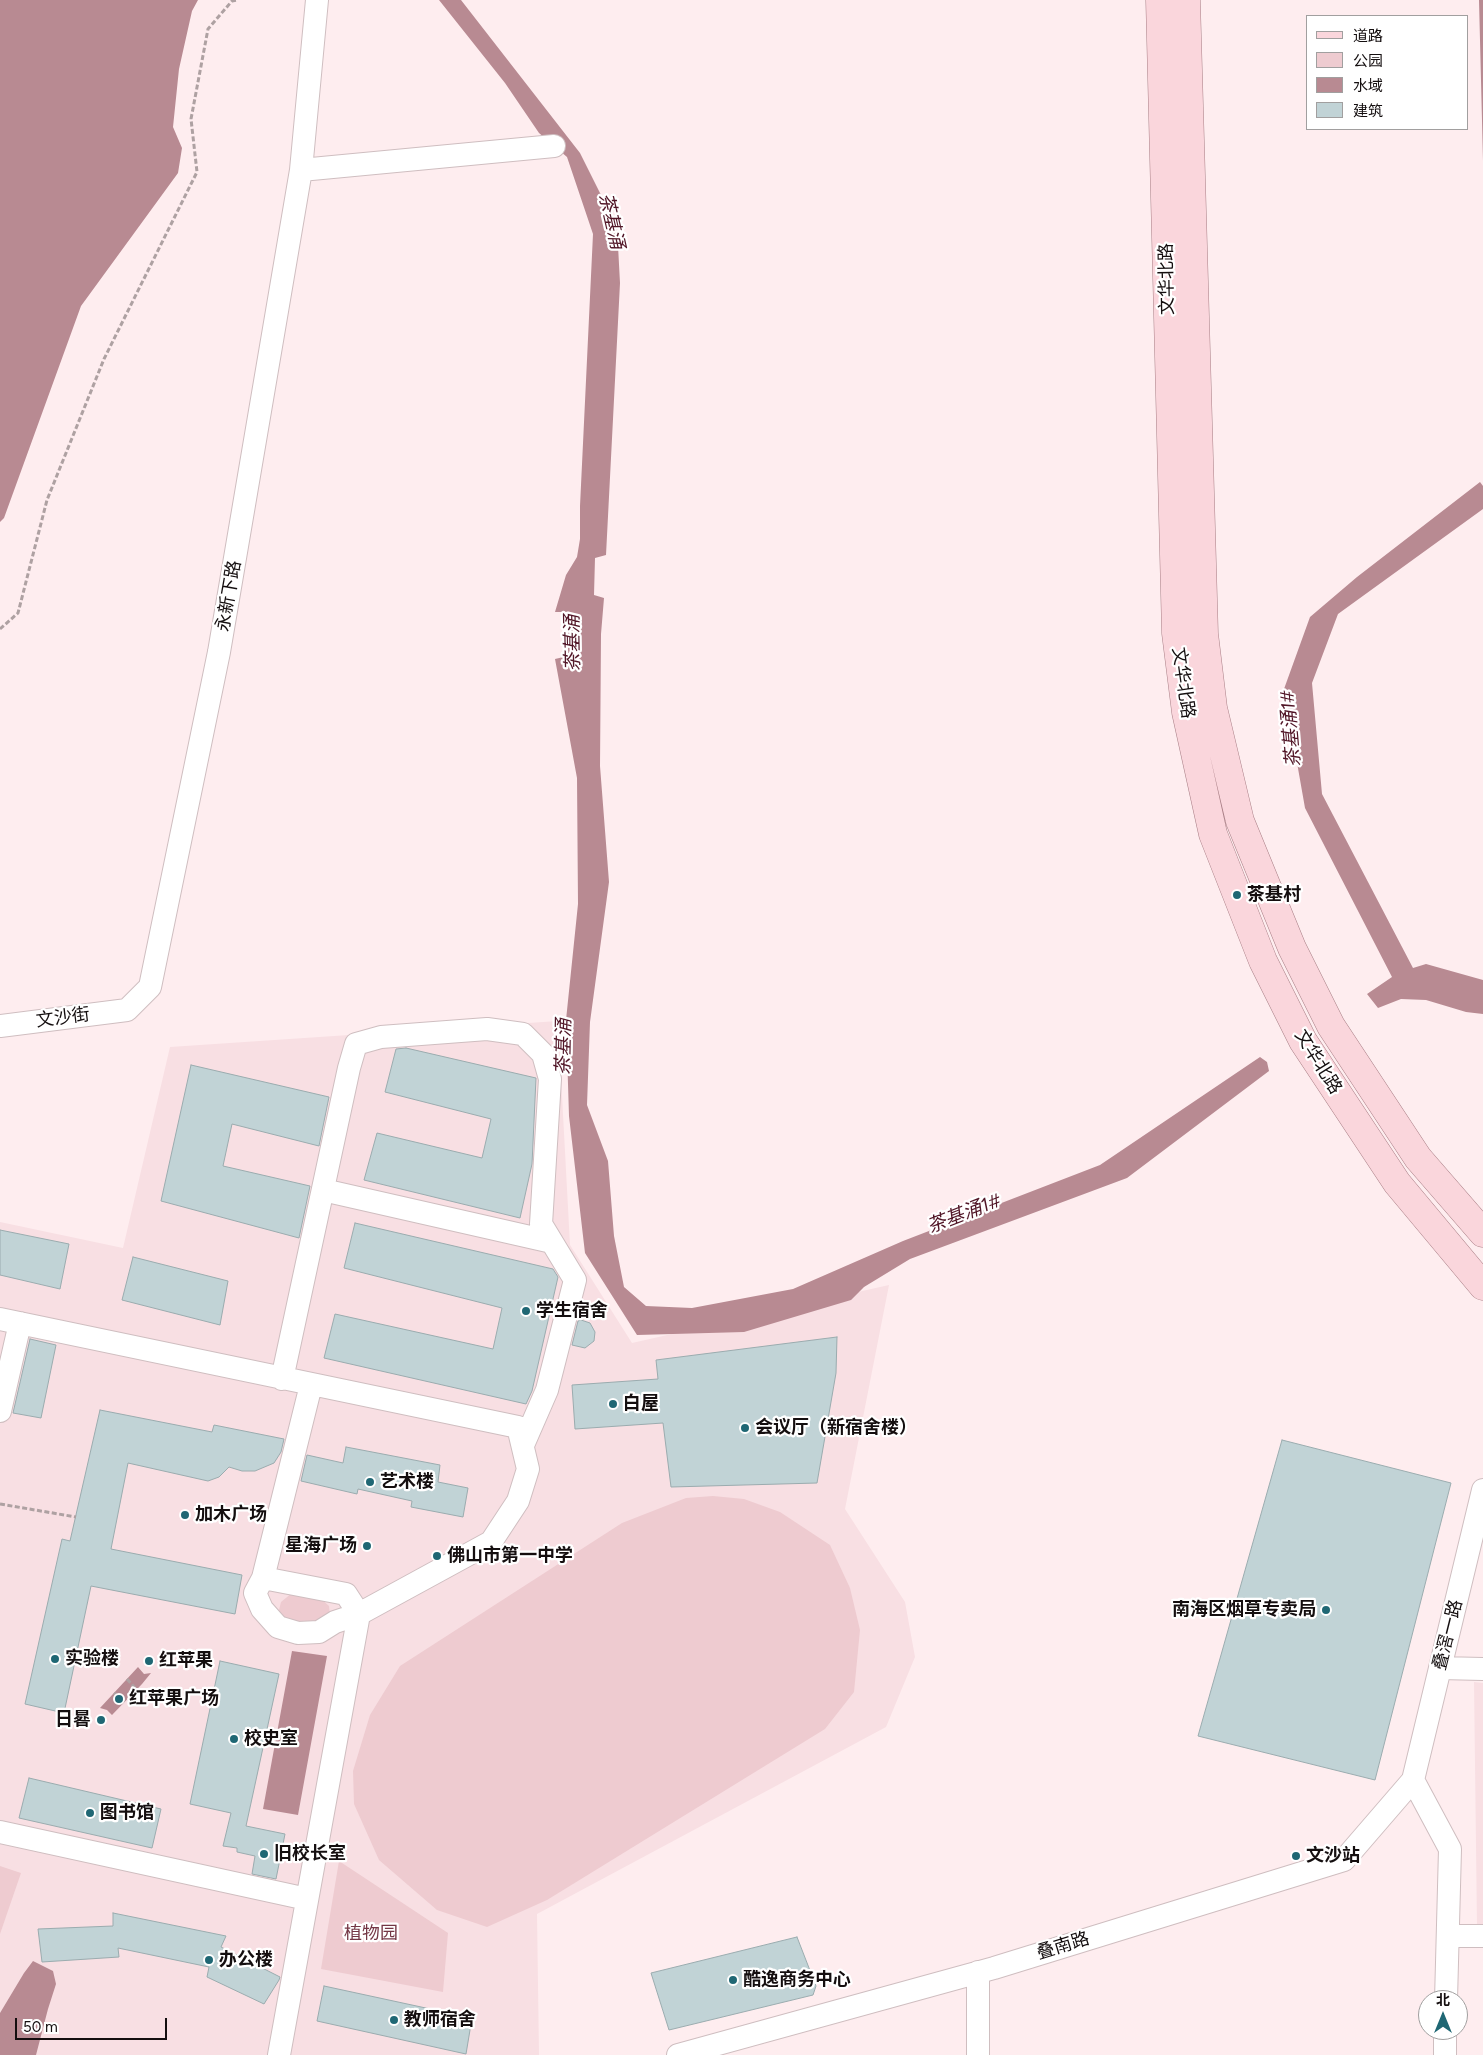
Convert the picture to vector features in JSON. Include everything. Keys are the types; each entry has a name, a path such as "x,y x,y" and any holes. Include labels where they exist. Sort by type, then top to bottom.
{"main road":[{"name":"文华北路","path":"1160,0 1176,633 1186,712 1213,834 1263,961 1303,1041 1397,1183 1483,1286"},
{"name":"文华北路","path":"1186,0 1204,634 1213,708 1240,821 1292,948 1331,1026 1418,1158 1483,1233"}],"street":[{"name":"永新下路","path":"127,1010 150,987 219,652 301,170 317,0"},
{"path":"301,170 554,146"},
{"name":"文沙街","path":"0,1026 127,1010"},
{"path":"282,1379 349,1068 356,1044 381,1037 487,1029 523,1034 543,1054 550,1079 541,1224 574,1280 546,1390 523,1445"},
{"path":"323,1190 552,1242"},
{"path":"0,1411 10,1321 518,1427 528,1469 518,1501 491,1542 360,1614 336,1622 319,1632 298,1633 278,1626 262,1609 255,1593 263,1578 311,1385"},
{"name":"叠滘一路","path":"1413,1780 1483,1490"},
{"path":"263,1578 346,1594 360,1614 279,2055"},
{"path":"1440,1668 1483,1669"},
{"path":"1413,1780 1450,1849 1446,1990"},
{"name":"叠南路","path":"678,2055 978,1972 1344,1860 1413,1780"},
{"path":"0,1832 307,1899"},
{"path":"1448,1936 1483,1936"},
{"path":"978,1972 978,2055"},
{"path":"1445,2040 1445,2055"}],"path":[{"path":"0,630 18,613 47,500 104,359 197,172 191,119 208,29 232,1 237,0"},
{"path":"0,1504 76,1517"},
{"path":"127,1679 136,1689"},
{"path":"114,1693 124,1701"}],"shaded area":[{"name":"佛山市第一中学","path":"558,1021 570,1245 632,1343 889,1285 845,1509 905,1602 915,1657 886,1727 537,1914 539,2055 0,2055 0,1222 123,1248 170,1047"},
{"path":"1474,1682 1483,1683 1483,1927 1477,1927"}],"green space":[{"path":"713,1496 744,1499 780,1512 830,1545 850,1588 860,1630 854,1692 825,1729 547,1900 487,1927 437,1910 379,1860 354,1804 353,1771 370,1715 400,1666 622,1523 686,1498"},
{"path":"292,1593 320,1598 329,1606 330,1615 322,1621 295,1624 283,1619 279,1610 281,1602"},
{"name":"植物园","path":"339,1861 448,1933 443,1992 321,1969"},
{"path":"0,1866 21,1873 0,1934"}],"water":[{"path":"0,0 198,0 192,11 179,69 173,127 182,148 178,173 81,306 4,518 0,522"},
{"name":"茶基涌","path":"439,0 461,0 580,153 617,227 620,283 606,555 595,558 594,595 604,598 601,634 600,766 609,882 590,1022 587,1105 608,1161 614,1236 624,1287 646,1306 692,1308 793,1289 903,1241 1100,1165 1260,1057 1267,1062 1269,1071 1127,1178 910,1259 864,1287 851,1300 744,1332 637,1335 585,1253 569,1116 566,1020 578,904 577,778 555,659 568,656 568,612 555,612 566,575 577,557 580,539 593,234 567,157 539,133 505,83"},
{"path":"1479,0 1483,0 1483,161"},
{"path":"1480,482 1483,486 1483,509 1338,614 1312,683 1322,794 1413,968 1426,964 1483,980 1483,1014 1466,1012 1426,1000 1401,999 1378,1008 1367,994 1392,977 1305,808 1284,689 1310,617 1357,577"},
{"path":"292,1651 327,1656 298,1815 263,1809"},
{"path":"138,1667 144,1674 151,1673 142,1684 112,1715 107,1710 100,1708"},
{"path":"33,1961 53,1971 56,1984 36,2055 0,2055 0,2013"}],"building":[{"path":"406,1048 536,1078 532,1164 520,1218 364,1180 377,1133 482,1158 491,1119 385,1092 396,1049"},
{"path":"191,1065 329,1097 319,1146 232,1124 223,1166 310,1186 299,1238 161,1201"},
{"name":"学生宿舍","path":"355,1223 553,1269 558,1277 532,1391 526,1404 324,1358 335,1314 493,1349 502,1308 344,1268"},
{"path":"0,1230 69,1244 60,1289 0,1275"},
{"path":"133,1257 228,1281 220,1325 122,1300"},
{"path":"578,1321 590,1323 595,1332 594,1341 585,1348 572,1345"},
{"name":"会议厅（新宿舍楼）","path":"837,1337 836,1373 817,1483 671,1487 663,1423 575,1429 572,1385 658,1379 656,1360"},
{"path":"30,1339 56,1345 41,1418 13,1413"},
{"path":"100,1410 212,1432 214,1425 284,1439 281,1452 274,1463 255,1471 242,1471 229,1467 219,1477 208,1481 128,1463 111,1549 242,1575 235,1614 91,1586 64,1713 25,1704 62,1539 70,1541"},
{"name":"南海区烟草专卖局","path":"1282,1440 1451,1483 1375,1780 1198,1736"},
{"name":"艺术楼","path":"346,1447 440,1465 438,1482 468,1488 463,1517 411,1507 412,1501 358,1489 357,1494 301,1481 307,1455 343,1463"},
{"name":"校史室","path":"220,1661 279,1674 246,1826 285,1834 276,1879 252,1874 255,1856 237,1852 237,1848 223,1846 231,1813 190,1804"},
{"name":"图书馆","path":"29,1778 161,1809 152,1848 19,1818"},
{"name":"办公楼","path":"113,1913 226,1936 221,1947 280,1977 279,1980 264,2004 207,1977 209,1967 118,1948 119,1957 42,1962 38,1929 113,1926"},
{"name":"酷逸商务中心","path":"797,1937 816,1986 813,1995 669,2030 651,1973"},
{"name":"教师宿舍","path":"324,1986 472,2018 466,2054 317,2021"}],"place":[{"name":"茶基村","path":"1237,895"},
{"name":"学生宿舍","path":"526,1311"},
{"name":"白屋","path":"613,1404"},
{"name":"会议厅（新宿舍楼）","path":"745,1428"},
{"name":"艺术楼","path":"370,1482"},
{"name":"加木广场","path":"185,1515"},
{"name":"星海广场","path":"367,1546"},
{"name":"佛山市第一中学","path":"437,1556"},
{"name":"南海区烟草专卖局","path":"1326,1610"},
{"name":"实验楼","path":"55,1659"},
{"name":"红苹果","path":"149,1661"},
{"name":"红苹果广场","path":"119,1699"},
{"name":"日晷","path":"101,1720"},
{"name":"校史室","path":"234,1739"},
{"name":"图书馆","path":"90,1813"},
{"name":"旧校长室","path":"264,1854"},
{"name":"文沙站","path":"1296,1856"},
{"name":"办公楼","path":"209,1960"},
{"name":"酷逸商务中心","path":"733,1980"},
{"name":"教师宿舍","path":"394,2020"}],"water label":[{"name":"茶基涌1#","path":"1291,729"},
{"name":"茶基涌1#","path":"964,1214"}]}
